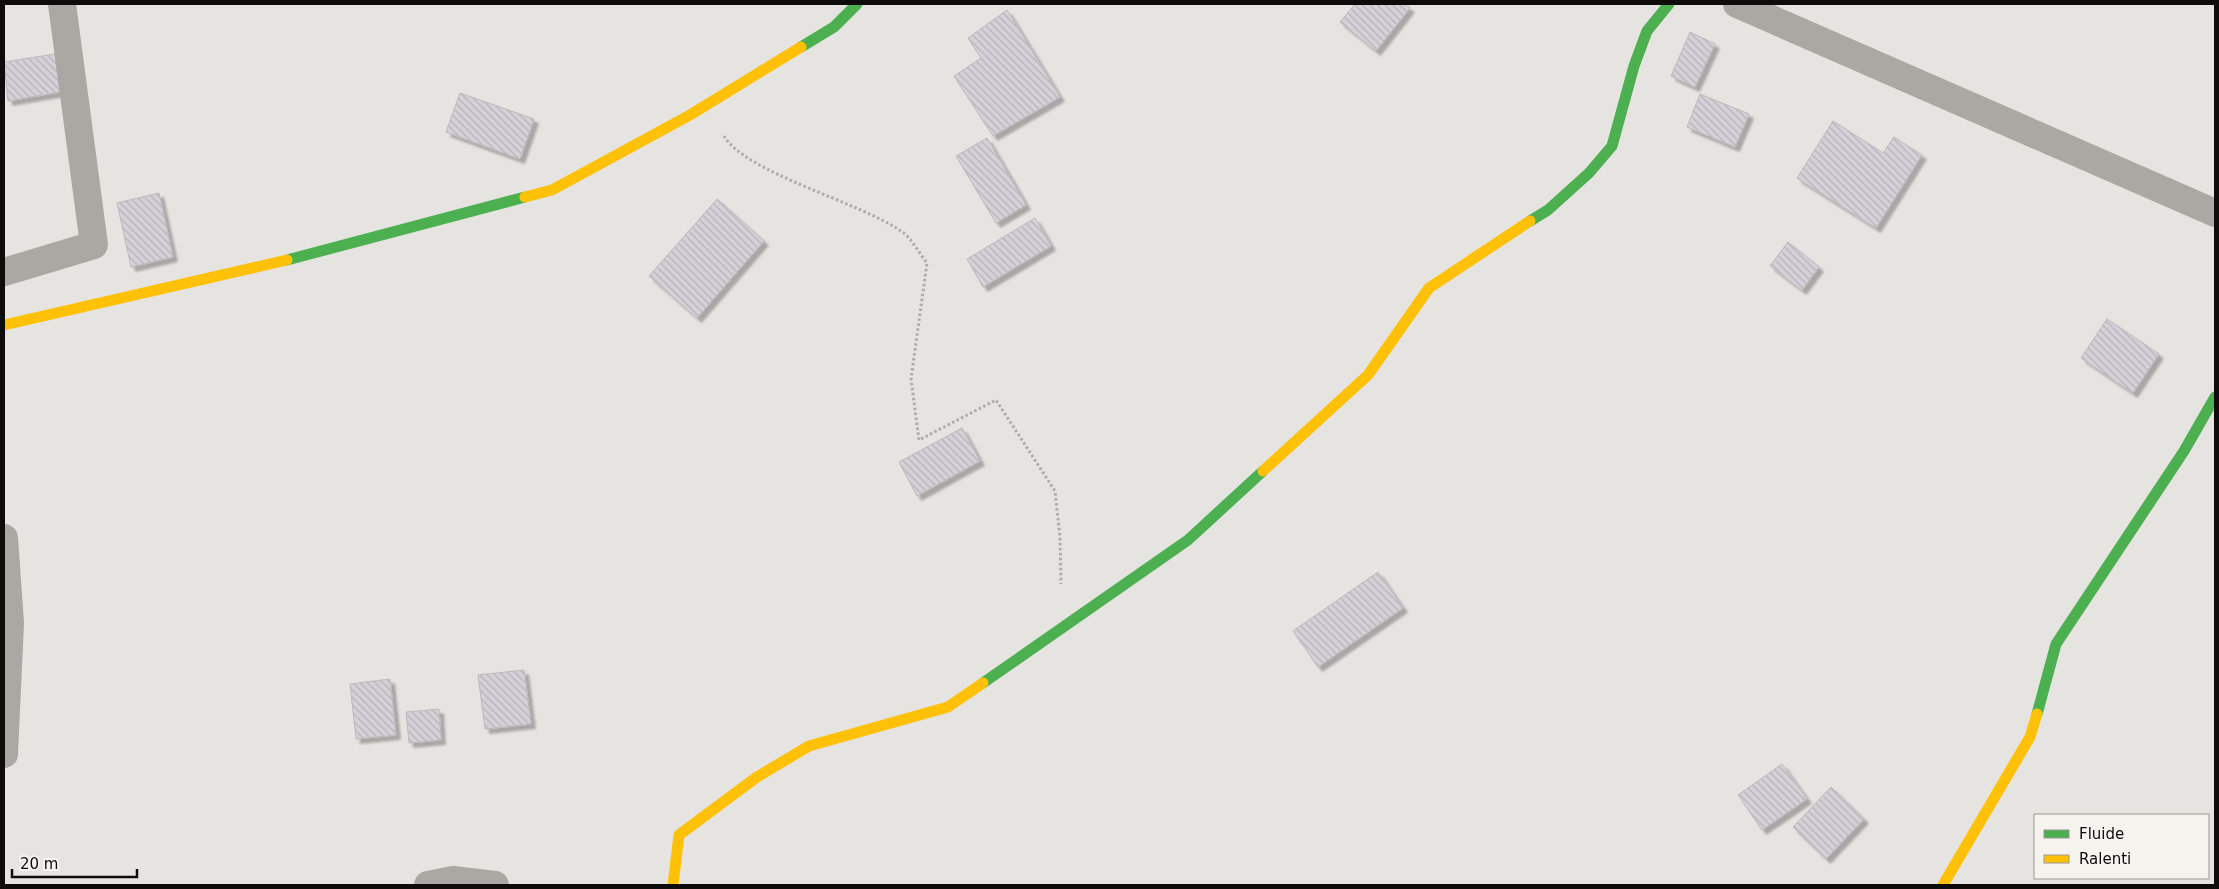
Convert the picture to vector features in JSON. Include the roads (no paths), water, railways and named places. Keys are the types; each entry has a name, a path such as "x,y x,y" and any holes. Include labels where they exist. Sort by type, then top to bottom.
{"street":[{"path":"4,272 94,245 62,4"},
{"path":"4,325 341,247 552,190 714,99 834,27 857,4"},
{"path":"671,885 679,835 757,777 809,746 858,734 948,707 1188,540 1368,375 1429,288 1491,245 1548,210 1589,173 1612,146 1634,66 1647,31 1669,4"},
{"path":"1738,4 2215,213"},
{"path":"1943,885 2030,737 2056,644 2184,451 2215,397"},
{"path":"4,538 10,623 4,754"},
{"path":"428,885 453,880 496,885"}]}
